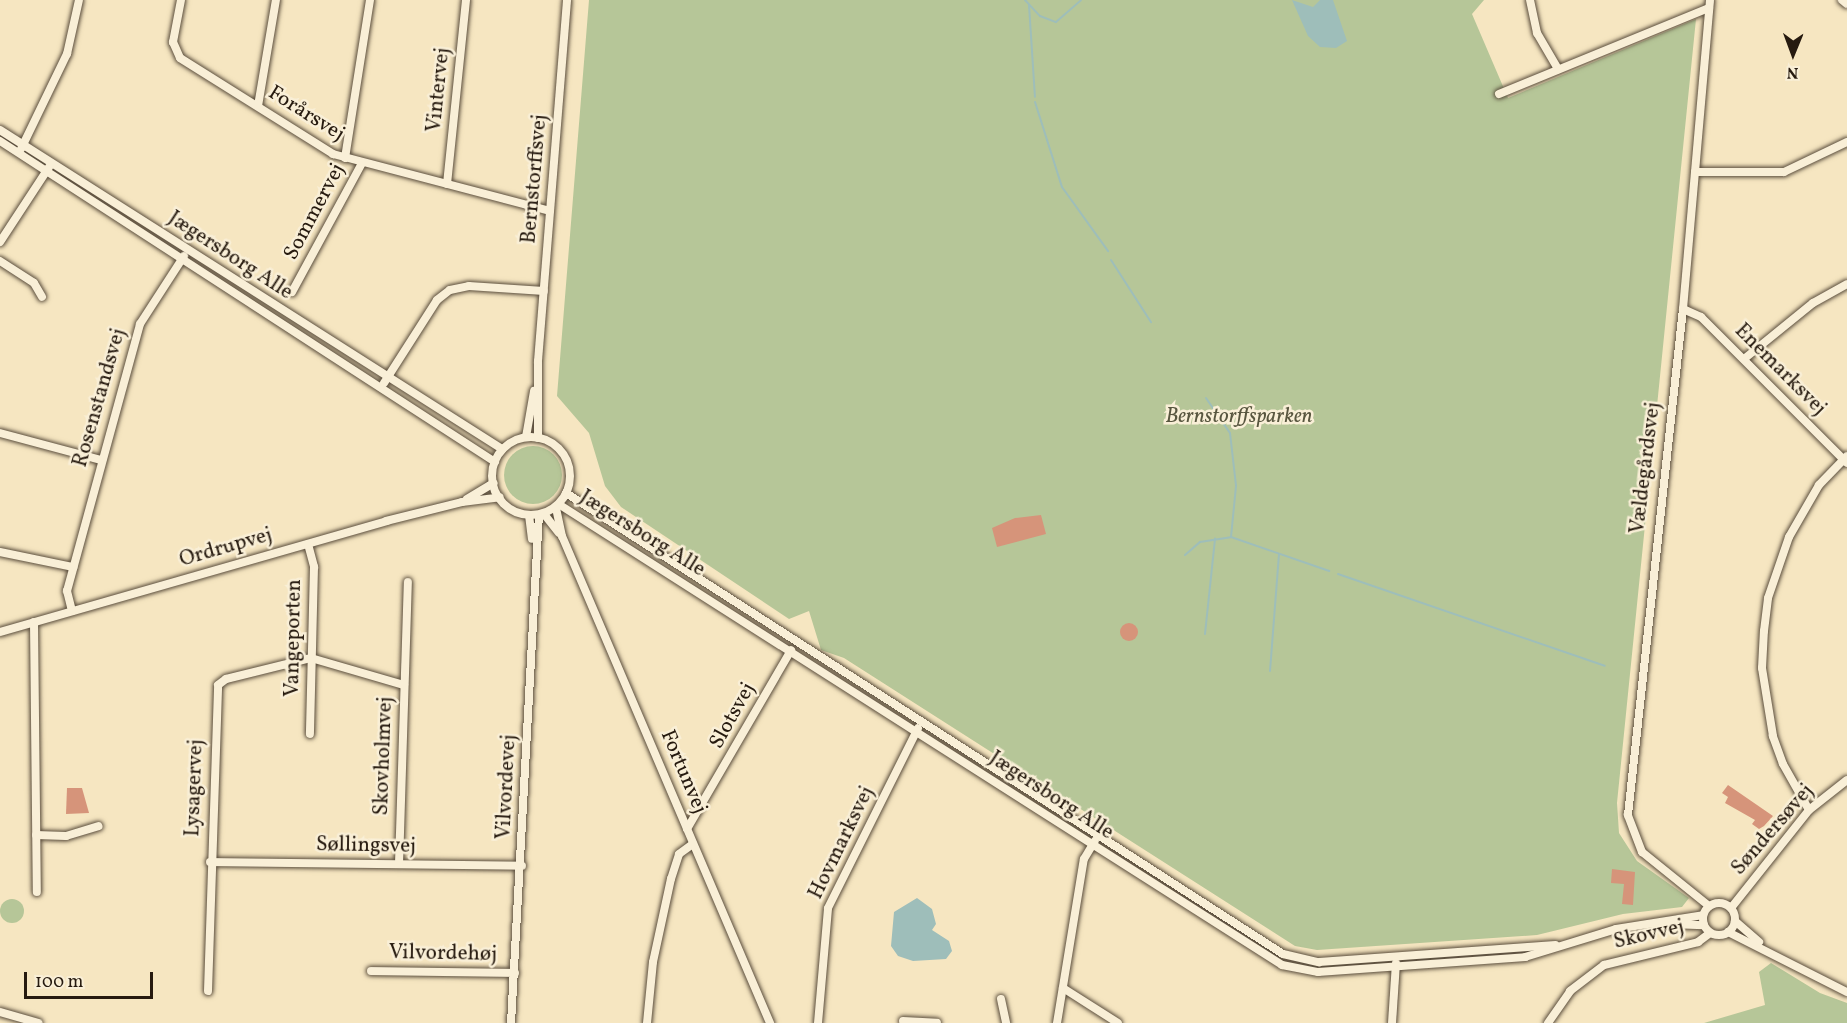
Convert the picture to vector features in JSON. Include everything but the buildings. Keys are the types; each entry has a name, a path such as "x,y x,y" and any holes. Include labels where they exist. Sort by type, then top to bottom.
{"street":[{"path":"18,153 24,145 67,54 79,0"},
{"name":"Forårsvej","path":"181,0 175,52 258,106 345,158 550,211"},
{"path":"258,106 276,0"},
{"name":"Sommervej","path":"345,158 370,0"},
{"name":"Vintervej","path":"447,184 466,0"},
{"name":"Bernstorffsvej","path":"526,437 538,361 567,0"},
{"path":"1530,0 1537,33 1558,69"},
{"path":"1842,0 1847,4"},
{"path":"1499,94 1710,4"},
{"name":"Vældegårdsvej","path":"1709,906 1642,852 1628,815 1683,309 1710,4"},
{"name":"Jægersborg Alle","path":"0,130 387,379 502,449"},
{"name":"Jægersborg Alle","path":"0,141 495,462"},
{"path":"1695,172 1784,172 1847,142"},
{"path":"0,242 51,163"},
{"name":"Sommervej","path":"292,292 362,163"},
{"name":"Rosenstandsvej","path":"72,611 68,591 73,567 140,324 187,250"},
{"path":"0,261 34,283 42,297"},
{"name":"Sommervej","path":"300,278 309,282"},
{"path":"1744,359 1813,303 1847,284"},
{"path":"381,387 437,300 450,290 469,286 544,291"},
{"name":"Enemarksvej","path":"1683,309 1701,317 1846,459"},
{"name":"Bernstorffsvej","path":"538,361 538,438"},
{"path":"0,433 101,460"},
{"path":"526,437 538,438 564,460 566,493 558,507 541,514 529,515 500,497 494,483 495,462 502,449 526,437"},
{"path":"1809,810 1783,764 1773,736 1762,668 1764,631 1768,598 1789,537 1819,485 1846,459"},
{"name":"Ordrupvej","path":"462,502 494,483"},
{"name":"Jægersborg Alle","path":"566,493 1290,957 1319,962 1564,944"},
{"name":"Ordrupvej","path":"0,632 462,502 500,497"},
{"name":"Jægersborg Alle","path":"558,507 791,650 1282,965 1318,972 1525,957 1616,929 1703,915"},
{"name":"Fortunvej","path":"558,507 562,536 770,1023"},
{"name":"Fortunvej","path":"541,514 562,536"},
{"name":"Vilvordevej","path":"511,1023 522,866 534,552 541,514"},
{"name":"Vilvordevej","path":"529,515 534,552"},
{"name":"Vangeporten","path":"308,544 314,567 310,734"},
{"path":"0,552 73,567"},
{"name":"Skovholmvej","path":"399,864 408,582"},
{"path":"34,622 37,892"},
{"name":"Slotsvej","path":"687,829 698,816 791,650"},
{"name":"Skovholmvej","path":"312,658 404,685"},
{"name":"Lysagervej","path":"208,991 210,862 218,685 226,679 312,658"},
{"name":"Hovmarksvej","path":"818,1023 828,908 921,722"},
{"name":"Søndersøvej","path":"1731,908 1809,810 1847,780"},
{"path":"36,835 66,836 99,826"},
{"path":"1057,1023 1084,859 1098,836"},
{"path":"647,1023 653,962 671,879 679,854 693,844"},
{"name":"Søllingsvej","path":"210,862 522,866"},
{"path":"1763,947 1735,921 1731,908 1721,903 1709,906 1703,915 1704,925 1710,933 1728,932 1763,947 1847,992"},
{"path":"1728,932 1735,921"},
{"name":"Jægersborg Alle","path":"1664,923 1704,925"},
{"name":"Skovvej","path":"1548,1023 1570,992 1604,965 1698,942 1710,933"},
{"path":"1392,1023 1396,956"},
{"name":"Vilvordehøj","path":"370,970 515,974"},
{"path":"1063,988 1118,1023"},
{"path":"1001,999 1006,1023"},
{"path":"0,1012 38,1023"},
{"path":"903,1021 937,1023"}],"green space":[{"name":"Bernstorffsparken","path":"589,0 1484,0 1472,14 1508,98 1696,19 1617,803 1619,833 1637,861 1689,898 1682,907 1623,914 1537,935 1317,950 1295,946 844,658 821,650 809,611 789,619 621,507 605,486 589,433 557,396"},
{"path":"527,446 539,446 554,454 562,469 562,481 554,496 539,504 527,504 512,496 504,481 504,469 512,454"},
{"path":"12,899 21,902 24,911 21,920 12,923 3,920 0,911 3,902"},
{"path":"1771,963 1820,993 1847,1003 1847,1023 1704,1023 1765,1005 1759,972"}],"water":[{"path":"1292,0 1313,7 1320,0 1333,0 1347,41 1336,48 1320,47 1308,36"},
{"path":"917,898 932,909 936,924 932,930 949,941 952,951 946,959 913,961 898,956 891,946 894,912"}],"waterway":[{"path":"1025,0 1040,16 1056,22 1081,0"},
{"path":"1029,5 1035,97"},
{"path":"1035,102 1062,187 1108,251"},
{"path":"1111,260 1151,322"},
{"path":"1206,398 1230,433 1236,486 1231,537"},
{"path":"1185,555 1200,542 1231,537 1329,571"},
{"path":"1205,634 1215,539"},
{"path":"1270,671 1279,554"},
{"path":"1338,574 1605,666"}]}
